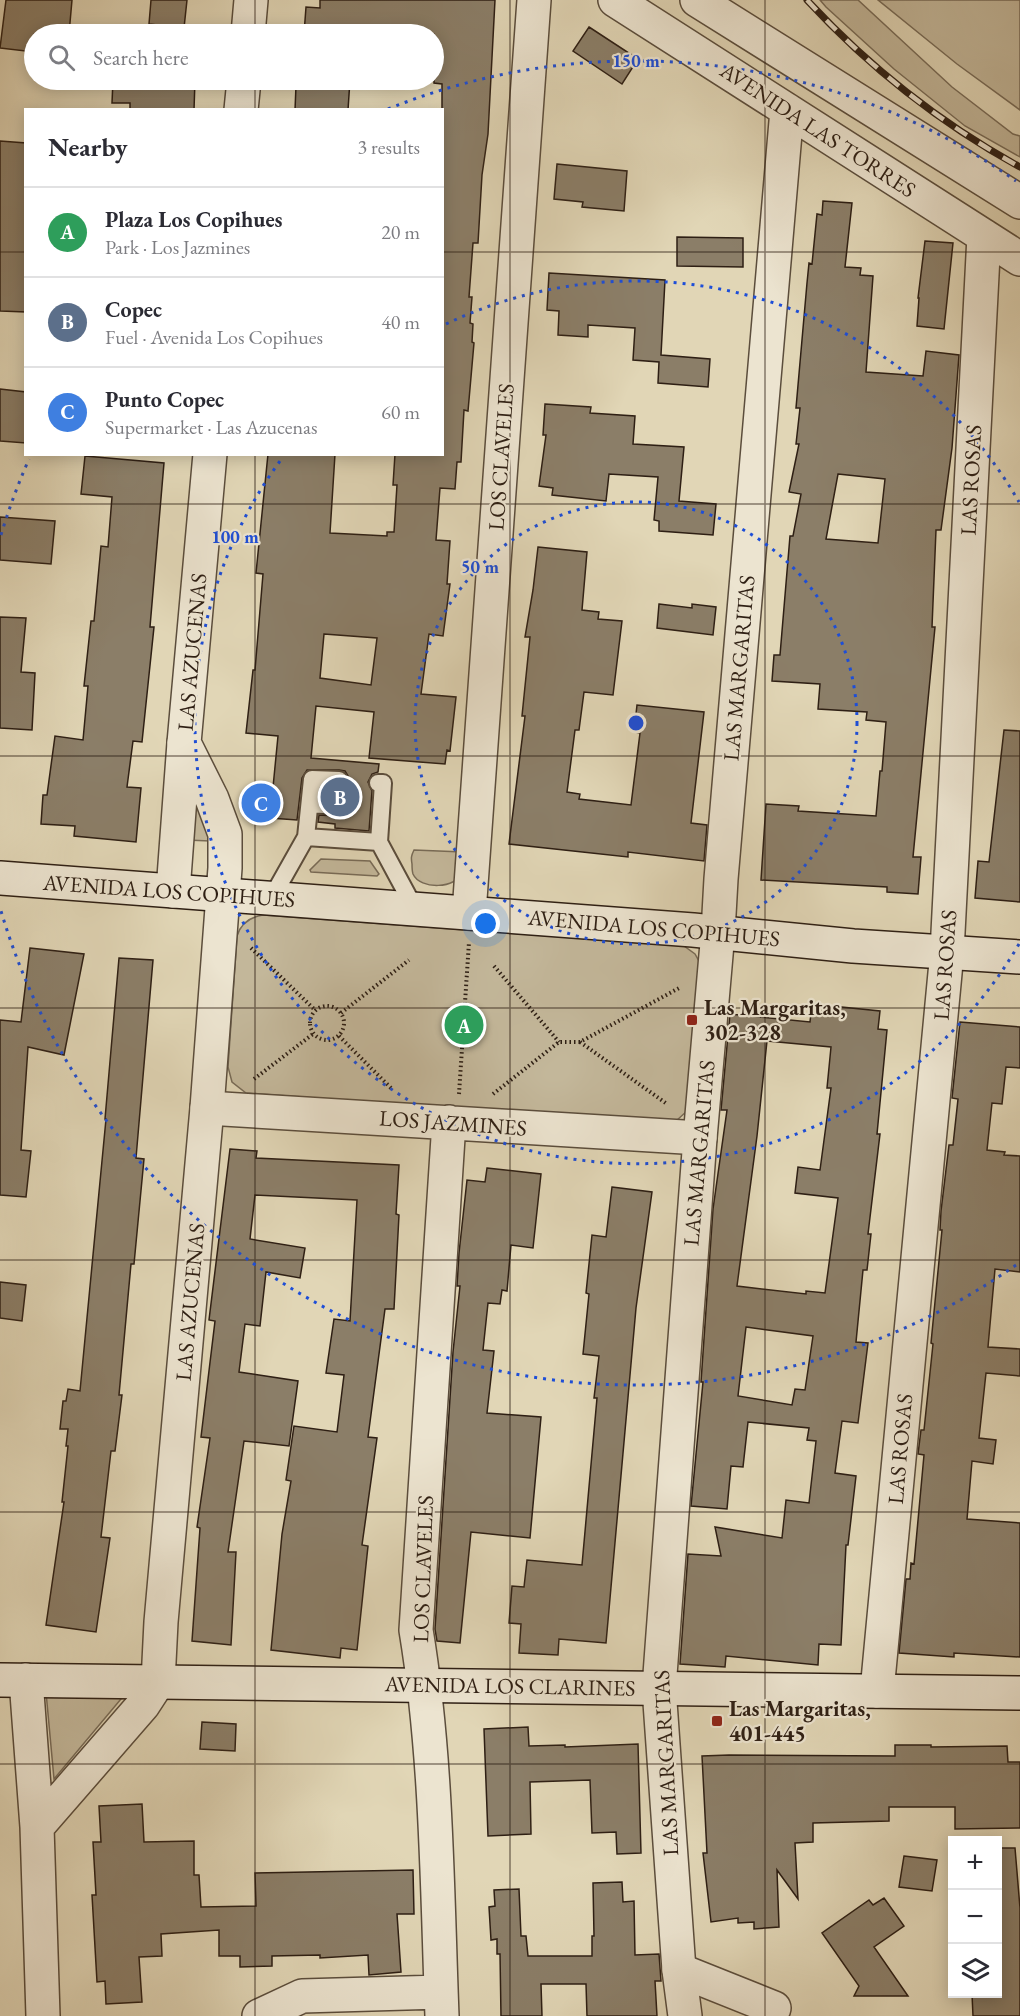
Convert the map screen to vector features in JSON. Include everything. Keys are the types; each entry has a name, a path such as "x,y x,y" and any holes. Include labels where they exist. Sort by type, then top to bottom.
{"street":[{"path":"249,24 251,0"},
{"name":"LOS CLAVELES","path":"469,913 534,0"},
{"name":"AVENIDA LAS TORRES","path":"615,0 1020,259"},
{"name":"AVENIDA LAS TORRES","path":"696,0 1020,202"},
{"path":"241,108 243,90"},
{"name":"LAS MARGARITAS","path":"685,2016 679,1970 659,1688 700,1138 787,110"},
{"name":"LAS ROSAS","path":"877,1691 947,952 984,236"},
{"name":"LAS AZUCENAS","path":"173,891 210,456"},
{"name":"LAS AZUCENAS","path":"158,1682 161,1623 207,1108 223,895 225,834 212,799 184,743"},
{"name":"AVENIDA LOS COPIHUES","path":"0,878 718,932 853,946 1020,957"},
{"name":"LOS JAZMINES","path":"207,1108 700,1138"},
{"name":"LOS CLAVELES","path":"442,2004 436,1846 425,1685 416,1630 449,1122"},
{"path":"13,1680 37,1827 43,2016"},
{"name":"AVENIDA LOS CLARINES","path":"13,1680 1020,1694"},
{"path":"37,1827 143,1705 158,1682"},
{"path":"679,1970 774,2008"},
{"path":"259,2016 302,1996 442,2004"}],"lane":[{"path":"271,899 306,837 312,779 339,780"},
{"path":"378,783 383,783 378,809 379,842 415,909"},
{"path":"310,804 337,807"},
{"path":"306,837 379,842"}],"path":[{"path":"251,948 315,1010"},
{"path":"340,1013 409,960"},
{"path":"449,1122 459,1102 467,965"},
{"path":"494,966 559,1042"},
{"path":"490,1097 559,1042 579,1042 684,986"},
{"path":"327,1006 333,1007 340,1013 344,1028 339,1036 330,1041 323,1041 312,1034 309,1022 315,1010 327,1006"},
{"path":"253,1080 312,1034"},
{"path":"339,1036 395,1092"},
{"path":"579,1042 671,1107"}],"shaded area":[{"path":"820,0 858,0 952,87 1013,134 1020,136 1020,157 965,126 894,69"},
{"path":"878,0 1020,0 1020,110 957,64"},
{"path":"191,806 197,807 210,831 210,841 187,840"},
{"path":"414,850 463,852 462,872 459,878 446,884 423,883 413,873 411,859"},
{"path":"321,859 370,861 379,874 377,876 311,872 310,870"},
{"path":"263,915 684,946 695,954 700,963 687,1111 676,1121 664,1123 246,1093 232,1082 228,1067 237,936 247,921"},
{"path":"46,1692 126,1693 54,1779"}],"building":[{"path":"6,0 72,0 70,24 24,24 24,51 0,48"},
{"path":"151,0 187,0 184,24 149,24"},
{"path":"320,0 495,0 488,134 482,175 478,243 473,243 469,297 472,297 470,323 473,324 472,342 474,343 468,411 464,410 461,462 457,462 455,489 440,488 436,540 450,541 447,584 450,584 443,636 429,634 421,694 456,697 450,751 447,750 445,764 369,758 374,712 316,706 311,758 379,764 378,772 372,774 368,782 372,791 369,831 335,828 335,824 318,822 319,815 337,816 346,811 347,802 342,797 321,794 321,790 339,790 348,786 348,776 345,771 339,770 307,770 302,778 297,820 270,818 278,736 246,733 253,670 255,670 263,574 256,573 268,456 335,456 330,533 387,536 387,532 394,532 397,485 393,485 395,456 444,456 444,108 442,108 442,90 444,90 444,24 305,24 306,7 320,8","holes":["324,634 377,638 371,685 320,678"]},
{"path":"589,27 638,59 622,84 573,51"},
{"path":"113,90 195,90 194,108 130,108 130,103 112,103"},
{"path":"296,90 349,90 348,108 295,108"},
{"path":"0,141 24,143 24,312 0,311"},
{"path":"557,164 627,171 624,211 582,207 583,202 554,199"},
{"path":"823,201 852,203 845,267 861,268 860,275 873,276 866,372 923,376 926,351 959,355 952,448 941,530 936,530 932,627 935,627 913,857 921,857 918,894 887,892 887,887 761,880 766,804 799,806 798,811 876,816 880,771 882,771 886,722 866,720 867,712 818,709 820,684 772,681 774,655 780,655 790,536 793,536 801,494 789,492 799,444 796,444 800,408 796,408 809,263 812,264 817,214 822,215","holes":["838,474 885,479 878,543 826,539"]},
{"path":"677,237 743,238 743,267 677,266"},
{"path":"925,241 953,243 944,329 917,326"},
{"path":"549,273 665,280 661,355 710,359 708,387 658,383 659,362 633,360 635,328 588,325 588,337 558,335 559,311 547,310"},
{"path":"0,389 24,392 24,443 0,441"},
{"path":"545,404 591,407 590,413 635,416 633,444 684,447 679,501 716,504 713,535 659,531 659,521 654,520 658,477 609,474 606,501 552,495 553,488 539,486 546,435 543,435"},
{"path":"85,456 164,463 150,627 154,627 142,742 133,741 127,787 141,788 136,842 74,836 75,826 41,824 43,795 47,795 55,736 83,740 88,686 84,686 91,621 94,621 101,546 108,547 112,497 81,494"},
{"path":"0,517 55,521 51,564 0,560"},
{"path":"538,547 587,552 582,610 599,612 598,619 622,621 613,695 584,692 579,730 575,730 567,792 580,794 579,799 631,805 640,733 634,732 637,705 704,712 691,823 707,825 704,861 628,852 628,857 509,844 525,716 522,716 530,637 525,637"},
{"path":"659,604 692,608 692,604 716,607 713,635 657,628"},
{"path":"0,617 26,618 21,672 35,673 32,730 0,728"},
{"path":"1004,730 1020,731 1020,902 975,898 978,861 989,862"},
{"path":"30,948 84,954 64,1055 28,1047 21,1150 31,1151 26,1197 0,1195 0,1020 21,1022"},
{"path":"119,958 153,960 136,1158 144,1159 134,1264 131,1264 119,1395 122,1395 115,1451 111,1451 101,1537 110,1538 96,1632 46,1625 64,1502 62,1502 68,1429 60,1429 63,1401 66,1401 68,1389 80,1391"},
{"path":"812,1004 880,1011 878,1029 887,1030 877,1134 880,1134 868,1234 871,1234 867,1270 863,1270 856,1342 868,1343 858,1423 842,1421 835,1473 856,1476 848,1545 846,1545 841,1645 819,1644 818,1665 726,1656 725,1667 680,1664 688,1554 721,1556 715,1527 782,1538 786,1500 809,1503 816,1441 807,1440 809,1428 748,1422 743,1467 731,1466 727,1509 691,1506 703,1382 701,1382 713,1209 727,1110 721,1110 730,1014 810,1022","holes":["767,1041 831,1047 827,1088 831,1088 820,1170 798,1167 795,1193 838,1198 825,1293 806,1291 806,1294 737,1286","746,1327 813,1336 805,1390 795,1389 792,1405 738,1396"]},
{"path":"960,1022 1020,1027 1020,1068 1006,1067 1002,1104 992,1103 987,1150 1005,1152 1004,1155 1020,1156 1020,1272 995,1269 988,1347 1020,1349 1020,1376 986,1373 979,1438 996,1440 993,1464 972,1461 967,1519 1020,1523 1020,1657 954,1653 954,1657 899,1653 906,1579 910,1579 911,1563 914,1564 924,1455 918,1454 921,1430 924,1430 933,1344 931,1343 942,1230 940,1230 941,1211 949,1145 953,1145 958,1099 952,1098"},
{"path":"230,1149 257,1151 256,1158 399,1165 394,1309 385,1309 368,1437 377,1438 362,1545 368,1546 357,1650 341,1648 340,1658 271,1650 282,1534 291,1481 286,1480 294,1426 337,1432 344,1375 326,1373 334,1319 350,1321 357,1200 255,1195 250,1239 305,1248 300,1278 266,1272 260,1326 245,1324 239,1372 298,1381 289,1446 244,1441 228,1552 236,1552 231,1645 192,1641 200,1528 197,1527 210,1438 201,1437 215,1321 209,1320"},
{"path":"487,1168 541,1174 533,1248 511,1245 507,1291 502,1290 500,1304 488,1303 483,1350 494,1351 487,1413 541,1417 530,1538 471,1532 460,1643 437,1641 435,1629 453,1352 460,1286 457,1286 459,1253 467,1180 485,1182"},
{"path":"612,1187 652,1192 636,1308 606,1643 559,1639 558,1655 519,1653 521,1624 509,1623 512,1586 524,1587 527,1560 582,1565 599,1356 583,1354 589,1294 586,1293 592,1235 606,1237"},
{"path":"0,1282 26,1285 22,1321 0,1318"},
{"path":"202,1722 236,1724 235,1751 200,1749"},
{"path":"528,1727 529,1746 638,1744 641,1853 617,1854 616,1832 592,1833 590,1780 530,1782 531,1834 488,1836 484,1729"},
{"path":"895,1745 1007,1746 1008,1762 1020,1762 1020,1828 955,1829 955,1807 889,1807 889,1821 813,1823 813,1842 795,1843 798,1899 777,1870 779,1927 754,1929 754,1922 738,1923 738,1918 711,1922 703,1853 707,1853 702,1756 895,1756"},
{"path":"142,1804 144,1842 194,1841 194,1875 199,1875 201,1907 256,1906 255,1873 413,1870 414,1914 397,1914 401,1972 369,1975 368,1955 320,1958 320,1955 272,1956 272,1966 240,1967 240,1956 219,1956 219,1930 161,1934 162,1956 139,1957 142,2002 106,2004 105,1981 97,1982 92,1895 96,1895 93,1842 101,1842 99,1806"},
{"path":"1002,1848 1015,1848 1020,1908 1020,2016 973,2016 972,1998 1002,1998"},
{"path":"904,1856 937,1860 932,1891 899,1887"},
{"path":"622,1882 623,1902 634,1901 635,1955 659,1954 661,1981 655,1981 657,2016 587,2016 586,1984 541,1984 542,2016 501,2016 500,1954 497,1954 497,1939 491,1940 489,1907 495,1906 494,1890 519,1889 521,1936 526,1936 528,1956 592,1956 593,1883"},
{"path":"884,1898 904,1926 874,1947 908,1996 854,1996 859,1986 822,1933 869,1900 873,1905"}],"railway":[{"path":"807,0 855,48 907,92 962,132 1020,167"}],"place":[{"name":"Copec","path":"340,797"},
{"name":"Punto Copec","path":"261,803"},
{"name":"Las Margaritas, 302-328","path":"692,1020"},
{"name":"Plaza Los Copihues","path":"464,1025"},
{"name":"Las Margaritas, 401-445","path":"717,1721"}]}
